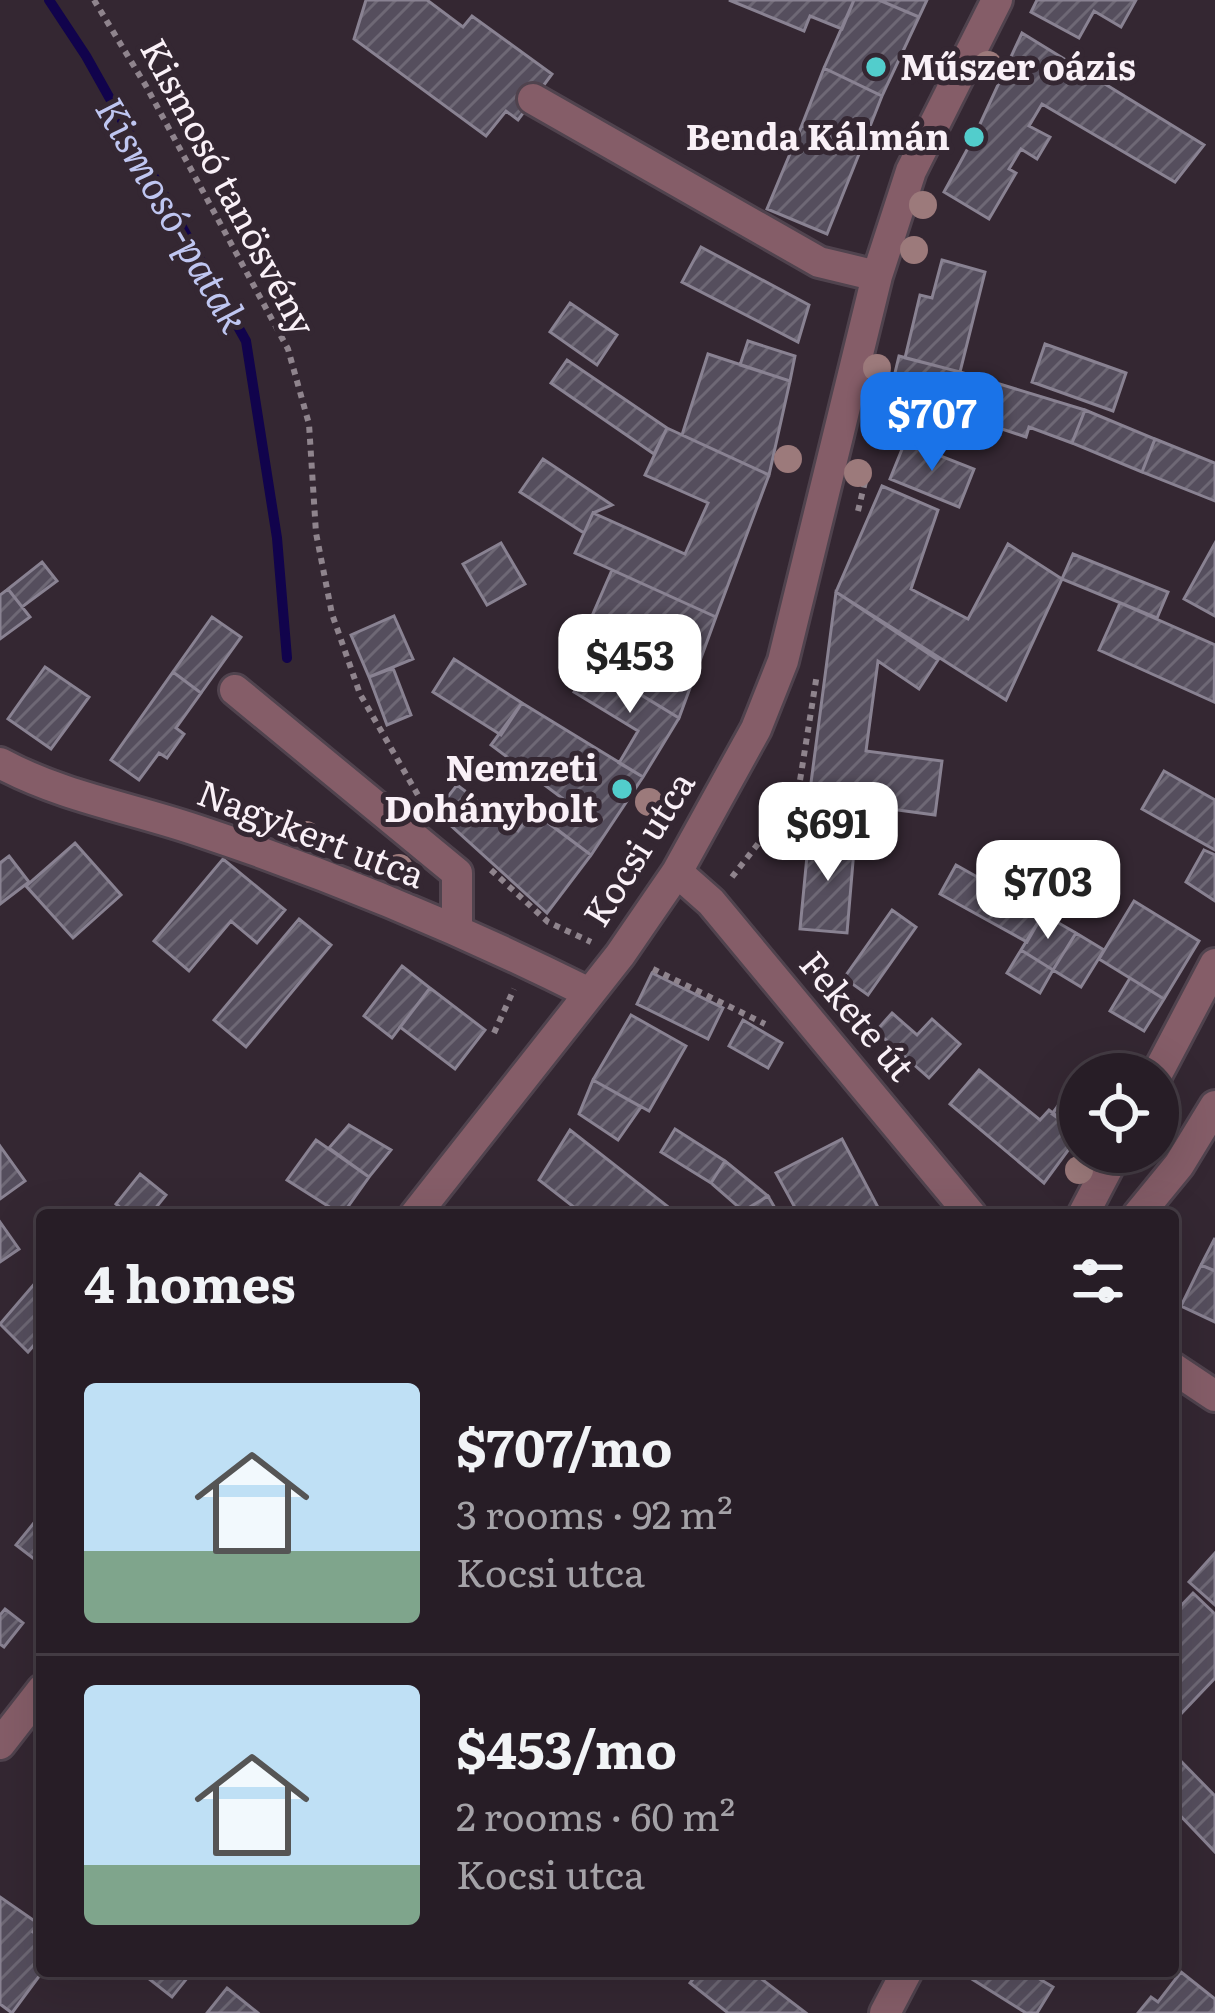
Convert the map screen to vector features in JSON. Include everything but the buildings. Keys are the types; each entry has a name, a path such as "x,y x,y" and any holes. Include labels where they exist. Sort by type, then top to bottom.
{"street":[{"name":"Kocsi utca","path":"420,1209 677,872 756,729 783,661 877,276 910,171 997,0"},
{"path":"533,99 819,262 877,276"},
{"path":"235,690 458,872 457,930"},
{"name":"Nagykert utca","path":"0,763 43,786 200,831 457,930 589,993"},
{"name":"Fekete út","path":"677,872 711,902 966,1209"},
{"path":"1168,1053 1215,964"},
{"path":"1143,1209 1179,1165 1215,1106"},
{"path":"1086,1209 1105,1173"},
{"path":"1179,1372 1215,1396"},
{"path":"0,1744 36,1698"},
{"path":"884,2013 904,1977"}],"path":[{"name":"Kismosó tanösvény","path":"94,0 146,86 288,349 309,424 316,532 332,614 359,694 428,812"},
{"path":"647,966 770,1027"}],"waterway":[{"name":"Kismosó-patak","path":"49,0 86,56 246,341 277,538 287,658"}],"place":[{"name":"Műszer oázis","path":"876,67"},
{"name":"Benda Kálmán","path":"974,137"},
{"name":"Nemzeti Dohánybolt","path":"622,789"}]}
